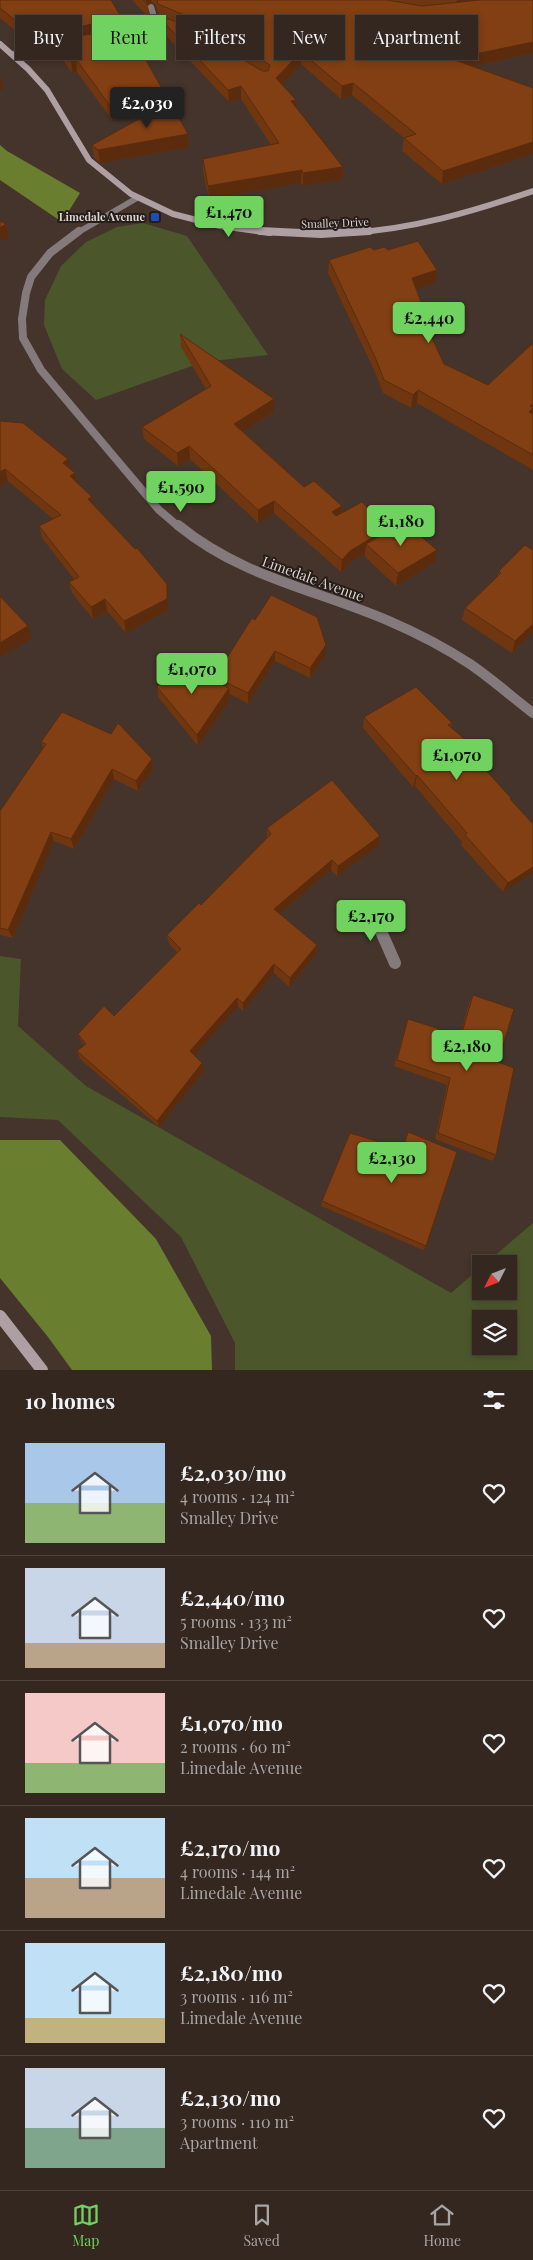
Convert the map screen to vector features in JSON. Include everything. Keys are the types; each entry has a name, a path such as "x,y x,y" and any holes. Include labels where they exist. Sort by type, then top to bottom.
{"street":[{"path":"151,7 153,15"},
{"name":"Smalley Drive","path":"0,44 42,82 78,144 95,167 117,186 151,206 194,220 270,234 350,234 390,230 461,215 533,191"},
{"name":"Limedale Avenue","path":"137,198 90,224 64,242 41,262 31,276 24,296 22,331 28,350 41,370 159,510 191,536 233,562 259,574 387,620 430,640 470,664 532,709"},
{"path":"372,911 395,963"},
{"path":"0,1316 42,1370"}],"green space":[{"path":"0,145 7,151 80,193 62,222 0,180"},
{"path":"143,223 187,236 268,355 203,362 96,400 62,369 44,325 45,300 61,266 86,242 117,227"},
{"path":"0,956 21,959 18,1026 86,1086 451,1293 472,1275 472,1300 518,1300 518,1255 496,1255 533,1223 533,1370 235,1370 235,1343 181,1237 58,1120 0,1117"},
{"path":"0,1140 60,1140 156,1239 211,1336 212,1370 72,1370 0,1278"}],"building":[{"path":"0,0 111,0 120,15 92,15 92,24 82,26 82,15 15,15 15,20 0,8"},
{"path":"157,0 387,0 422,6 480,0 533,0 533,42 478,54 478,15 355,15 355,60 455,60 533,88 533,142 443,171 404,138 416,134 353,83 342,86 311,60 345,60 345,15 274,15 274,60 293,60 276,78 296,100 291,101 343,167 303,173 302,170 208,186 203,159 279,143 241,86 228,90 200,60 244,60 262,71 268,71 270,65 262,60 264,60 264,15 184,15 158,4"},
{"path":"166,18 176,22 176,35 166,25"},
{"path":"92,34 92,60 146,60 169,101 122,108 120,105 111,107 77,60 82,60 82,36"},
{"path":"170,102 188,134 98,150 92,145"},
{"path":"0,221 6,224 0,228"},
{"path":"418,241 437,270 412,278 424,310 419,310 444,364 488,385 533,343 533,404 530,406 533,408 529,412 533,414 533,455 418,390 413,395 384,380 329,260 370,247 374,250 384,247 388,250"},
{"path":"180,334 274,399 234,424 304,487 314,481 342,506 332,512 336,516 362,502 388,528 350,551 342,560 274,501 258,510 189,446 177,453 142,427 211,386"},
{"path":"0,421 23,423 68,459 63,463 75,473 70,476 92,497 88,499 135,549 137,548 167,584 167,599 124,621 105,599 91,607 69,582 79,577 39,526 61,515 5,469 0,472"},
{"path":"404,522 437,550 398,573 366,544"},
{"path":"525,545 533,550 533,624 515,641 465,608 501,573 499,571"},
{"path":"271,595 317,617 326,645 310,668 275,651 248,693 215,677 252,618 255,620"},
{"path":"0,596 28,626 0,643"},
{"path":"176,663 229,688 197,735 157,687"},
{"path":"416,687 452,723 448,725 468,742 463,745 533,824 533,867 508,883 465,835 467,833 417,775 364,717"},
{"path":"62,712 111,734 118,723 152,759 136,781 112,769 71,839 51,832 8,930 0,928 0,811 46,744 41,742"},
{"path":"332,780 380,836 338,866 332,860 274,909 317,945 290,978 274,964 243,1003 237,998 190,1051 202,1063 157,1121 77,1051 86,1044 78,1034 104,1006 114,1016 181,949 167,935 199,903 201,905 271,834 267,828"},
{"path":"473,995 514,1009 498,1062 514,1068 496,1155 438,1133 450,1078 397,1060 408,1019 461,1036"},
{"path":"408,1132 457,1152 426,1246 322,1201 350,1133 403,1149"}],"place":[{"name":"Limedale Avenue","path":"155,217"}]}
